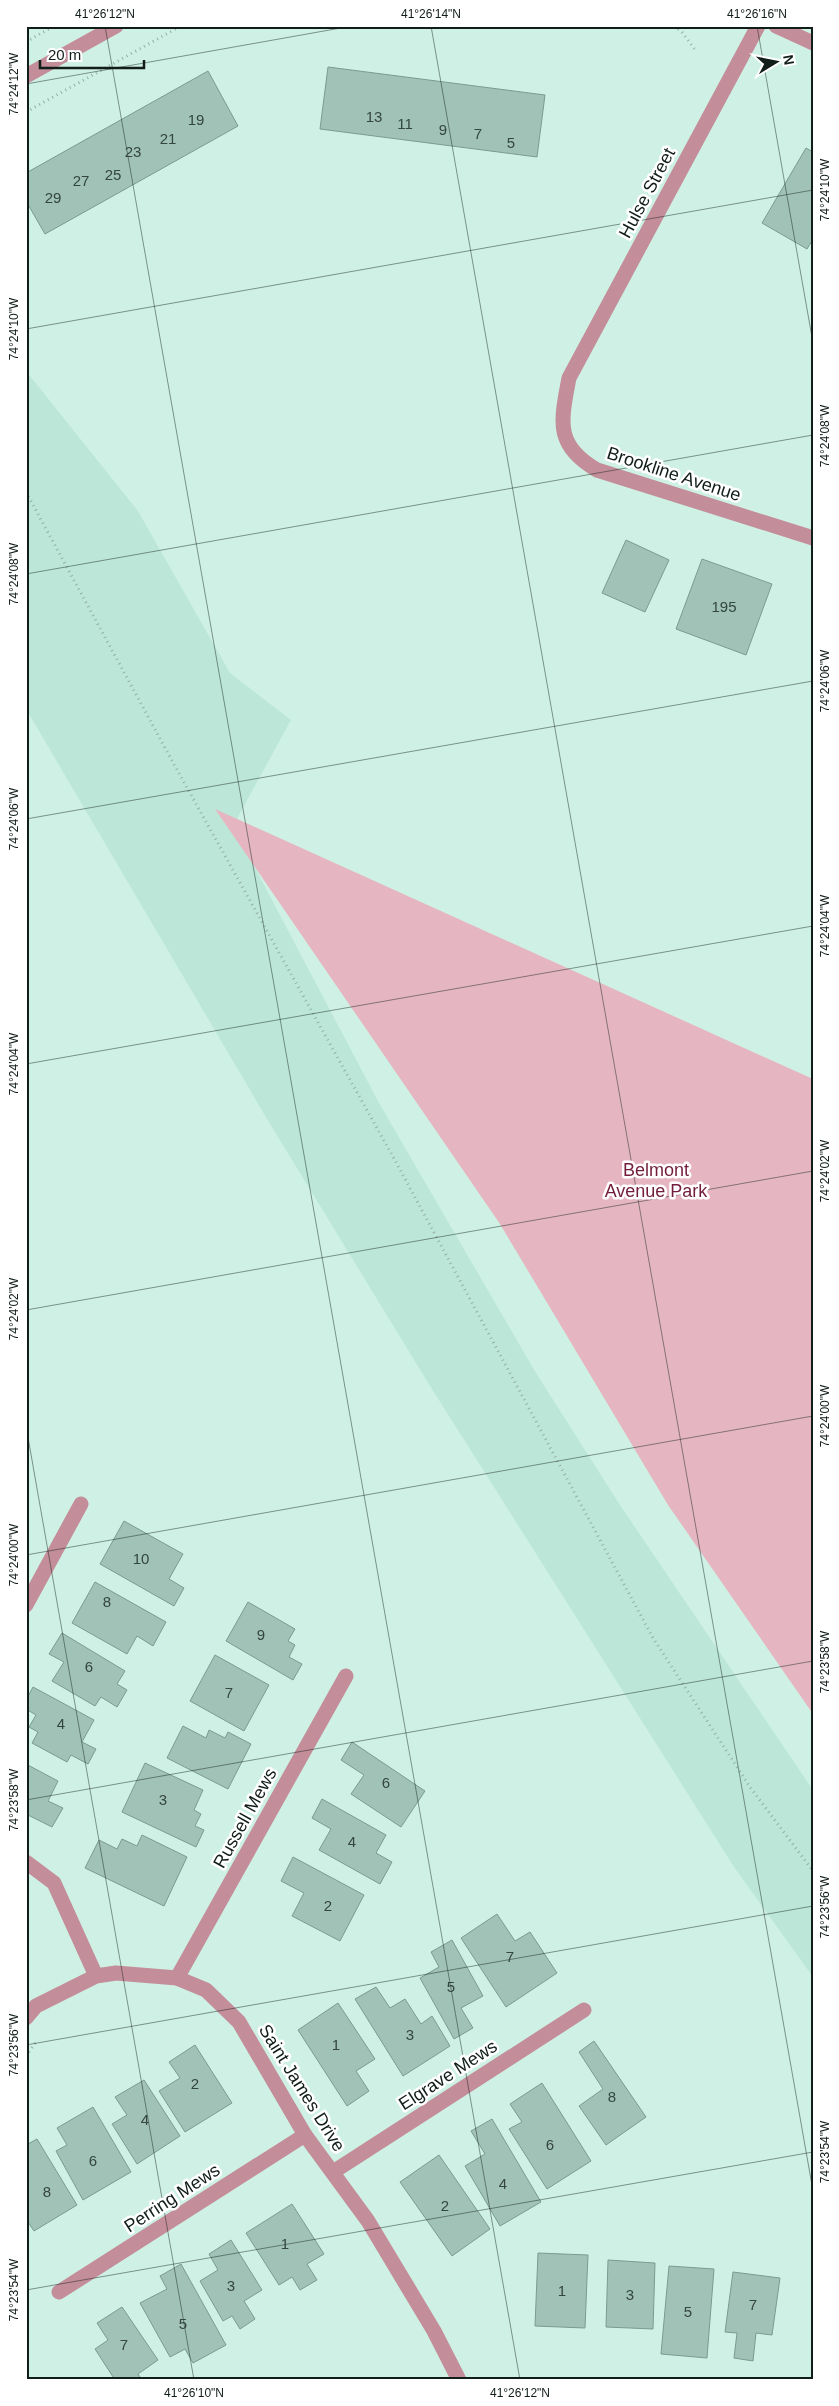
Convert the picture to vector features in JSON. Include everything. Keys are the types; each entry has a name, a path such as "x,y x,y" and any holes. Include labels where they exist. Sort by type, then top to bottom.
{"street":[{"path":"26,76 116,26"},
{"name":"Hulse Street","path":"568,378 758,26"},
{"path":"776,26 813,43"},
{"name":"Brookline Avenue","path":"568,378 563,410 564,436 580,460 596,470 813,538"},
{"path":"26,1605 81,1504"},
{"name":"Russell Mews","path":"178,1978 346,1676"},
{"path":"26,1862 54,1883 96,1976"},
{"name":"Saint James Drive","path":"26,2018 36,2006 96,1976 116,1973 178,1978 206,1990 238,2022 305,2135 368,2222 434,2331 460,2380"},
{"name":"Elgrave Mews","path":"333,2172 584,2010"},
{"name":"Perring Mews","path":"59,2292 305,2135"}],"path":[{"path":"26,42 54,26"},
{"path":"26,112 181,26"},
{"path":"674,26 682,32 696,51"},
{"path":"26,492 180,776 397,1164 653,1638 750,1786 813,1871"},
{"path":"26,2056 37,2040"}],"shaded area":[{"path":"26,371 138,511 230,673 291,720 233,826 379,1103 536,1373 620,1505 813,1790 813,1977 734,1867 430,1386 267,1119 26,709"}],"green space":[{"name":"Belmont Avenue Park","path":"215,809 813,1079 813,1714 668,1505 500,1224"}],"building":[{"path":"328,67 545,95 537,157 320,129"},
{"path":"208,71 238,126 45,234 26,201 26,173"},
{"path":"806,148 813,152 813,239 807,249 762,223"},
{"path":"626,540 669,560 645,612 602,593"},
{"path":"702,559 772,584 746,655 676,629"},
{"path":"124,1521 183,1554 169,1579 184,1588 174,1606 100,1564"},
{"path":"95,1582 166,1622 153,1646 137,1636 127,1654 72,1623"},
{"path":"248,1602 295,1629 288,1641 295,1645 289,1657 302,1664 293,1680 226,1641"},
{"path":"62,1633 125,1671 117,1684 127,1690 117,1707 101,1697 95,1706 52,1681 64,1662 49,1654"},
{"path":"215,1655 269,1685 244,1731 190,1701"},
{"path":"33,1687 94,1720 82,1742 96,1749 88,1764 71,1755 67,1762 32,1743 38,1732 29,1727 36,1715 26,1709 26,1700"},
{"path":"183,1726 206,1738 209,1730 225,1738 228,1732 251,1744 228,1789 167,1758"},
{"path":"352,1742 425,1791 401,1827 351,1794 364,1775 341,1760"},
{"path":"145,1763 203,1790 194,1810 201,1814 195,1826 204,1830 196,1847 122,1812"},
{"path":"26,1764 58,1781 48,1801 63,1808 52,1827 26,1814"},
{"path":"322,1799 386,1835 376,1853 392,1862 380,1884 319,1850 331,1829 312,1818"},
{"path":"142,1835 187,1857 164,1906 85,1868 99,1840 117,1849 122,1839 137,1846"},
{"path":"293,1857 364,1895 340,1941 292,1916 304,1893 281,1881"},
{"path":"497,1914 515,1941 530,1932 557,1973 506,2007 461,1938"},
{"path":"452,1940 483,1996 461,2008 473,2028 454,2039 420,1978 439,1967 431,1952"},
{"path":"376,1987 390,2008 405,1999 421,2024 432,2016 450,2046 403,2076 355,1999"},
{"path":"338,2003 375,2059 356,2071 369,2091 347,2106 298,2030"},
{"path":"594,2041 646,2117 606,2145 579,2106 603,2089 579,2052"},
{"path":"195,2045 232,2103 185,2132 159,2091 180,2078 169,2062"},
{"path":"144,2080 180,2136 137,2164 112,2124 127,2115 115,2097"},
{"path":"542,2083 591,2161 547,2189 509,2129 522,2122 510,2104"},
{"path":"93,2107 131,2172 83,2200 56,2151 67,2145 57,2128"},
{"path":"492,2119 541,2202 500,2226 465,2166 485,2154 471,2131"},
{"path":"37,2139 77,2205 34,2231 26,2219 26,2145"},
{"path":"439,2155 490,2229 452,2256 400,2182"},
{"path":"292,2204 324,2254 307,2264 317,2280 300,2290 292,2277 279,2285 246,2233"},
{"path":"231,2240 262,2290 244,2301 255,2319 240,2329 232,2316 223,2321 200,2281 218,2270 209,2254"},
{"path":"538,2253 588,2255 585,2328 535,2326"},
{"path":"608,2260 655,2263 653,2329 606,2327"},
{"path":"181,2264 226,2345 193,2363 185,2349 170,2357 140,2303 167,2289 160,2276"},
{"path":"669,2266 714,2269 707,2358 661,2354"},
{"path":"733,2272 780,2278 772,2335 756,2333 753,2361 734,2358 737,2333 725,2332"},
{"path":"122,2307 158,2360 138,2374 142,2380 115,2380 95,2349 108,2340 97,2323"}]}
